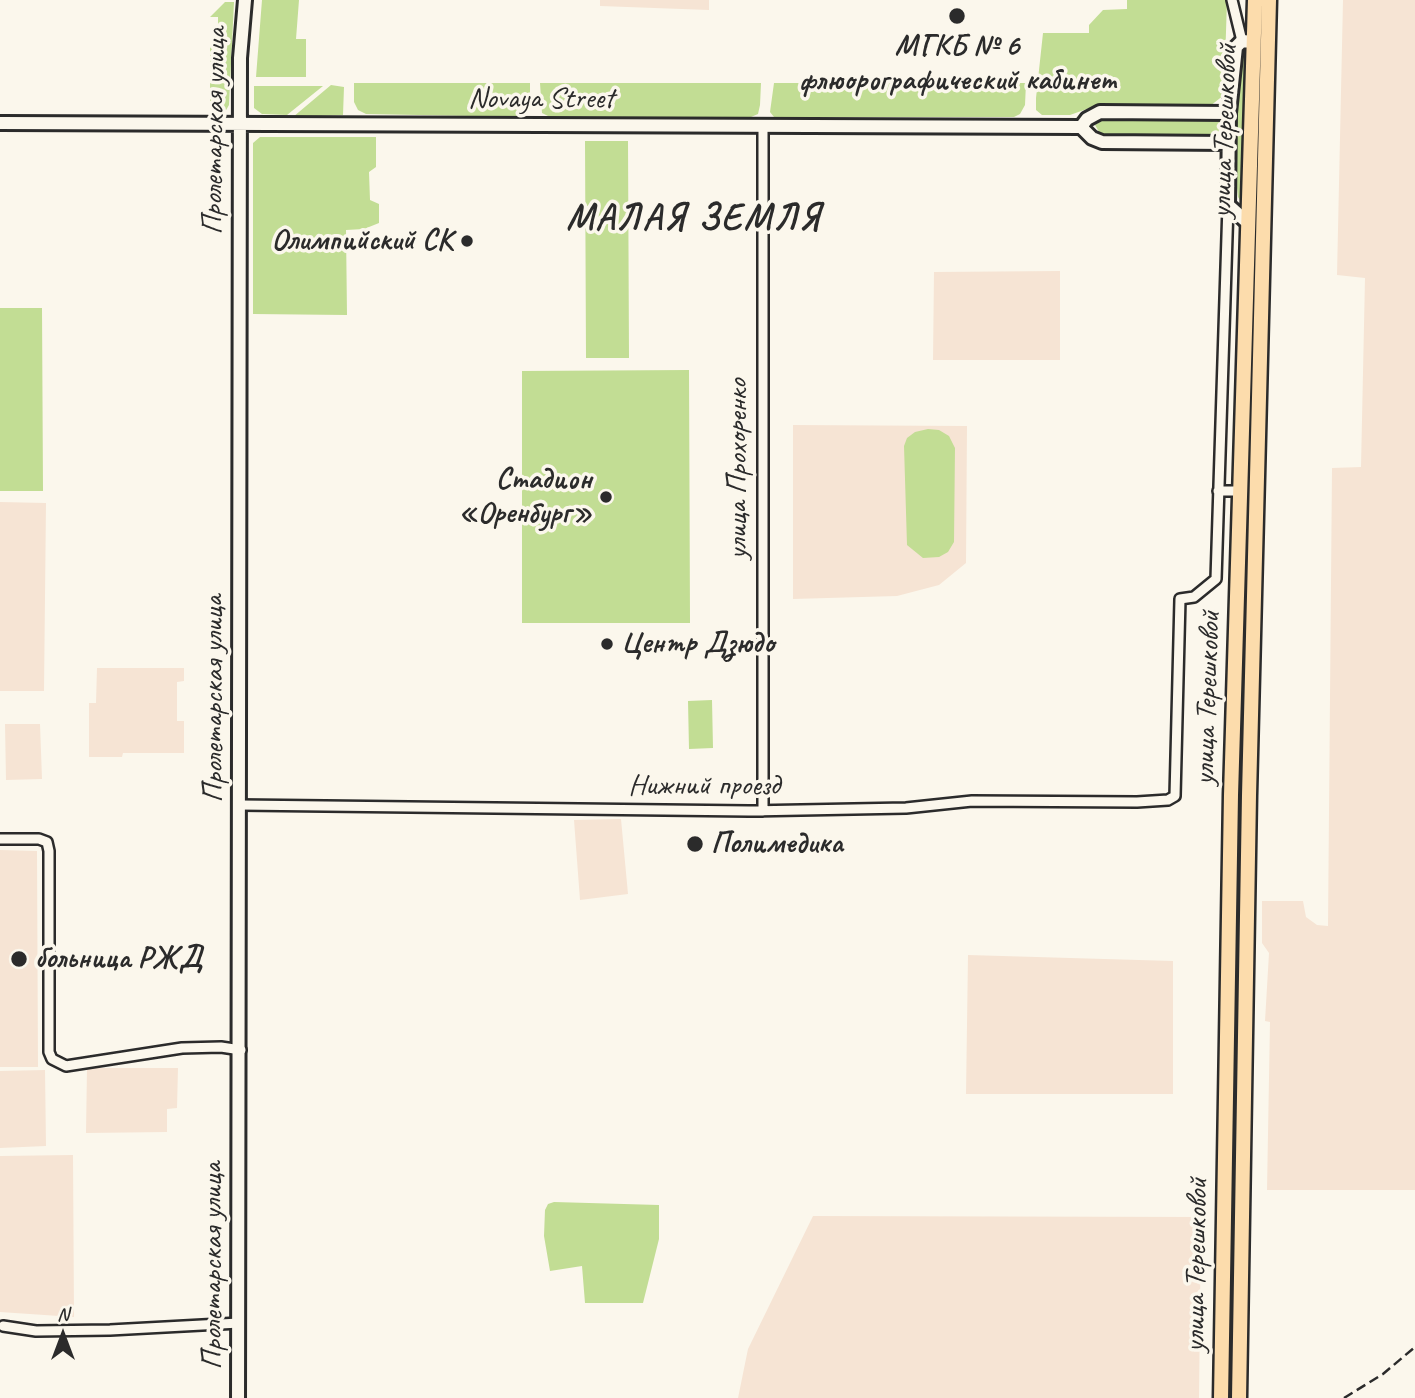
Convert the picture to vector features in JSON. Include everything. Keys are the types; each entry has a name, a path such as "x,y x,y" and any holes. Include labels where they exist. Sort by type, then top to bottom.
{"main road":[{"name":"Пролетарская улица","path":"238,1398 241,1050 240,58 245,0"},
{"name":"улица Терешковой","path":"1221,1398 1228,904 1241,491 1252,381 1248,223 1255,0"},
{"name":"улица Терешковой","path":"1239,1398 1247,953 1254,42 1269,0"},
{"path":"1248,223 1228,205 1228,143 1234,54 1254,42"},
{"name":"Novaya Street","path":"1081,127 1087,119 1100,112 1229,113"},
{"name":"Novaya Street","path":"0,123 1081,127 1092,138 1102,142 1228,143"}],"street":[{"path":"1233,0 1254,42"},
{"name":"улица Прохоренко","path":"763,127 763,811"},
{"path":"1228,205 1218,491 1241,491"},
{"name":"Нижний проезд","path":"240,805 763,811 906,808 972,801 1168,800 1175,796 1178,788 1180,599 1194,597 1216,579 1218,491"},
{"path":"0,839 39,839 47,842 49,1052 52,1059 66,1066 182,1048 221,1047 241,1050"},
{"path":"3,1326 36,1331 239,1323"}],"shaded area":[{"path":"600,0 709,0 709,10 600,6"},
{"path":"1343,0 1415,0 1415,1190 1267,1190 1270,1022 1265,1021 1269,953 1262,943 1262,901 1303,901 1306,917 1317,925 1328,926 1332,468 1361,467 1365,278 1337,275"},
{"path":"1060,271 1060,360 933,360 934,272"},
{"path":"793,425 967,426 966,563 939,585 897,596 793,599"},
{"path":"0,502 46,503 44,691 0,691"},
{"path":"97,668 184,668 184,681 177,682 177,721 184,721 184,753 123,753 122,757 89,757 89,703 96,703"},
{"path":"5,724 40,724 42,779 6,780"},
{"path":"621,819 628,894 580,900 574,820"},
{"name":"больница РЖД","path":"0,850 37,851 38,1067 0,1067"},
{"path":"968,955 1173,961 1173,1094 966,1094"},
{"path":"87,1068 178,1068 177,1108 167,1109 167,1132 86,1133"},
{"path":"45,1070 46,1146 0,1148 0,1071"},
{"path":"73,1155 74,1317 0,1312 0,1156"},
{"path":"813,1216 1201,1217 1199,1398 738,1398 748,1349"}],"green space":[{"path":"262,0 299,0 296,39 306,39 306,77 256,77"},
{"path":"1127,0 1227,0 1224,95 1210,106 1098,105 1070,115 1042,115 1036,110 1036,98 1043,33 1089,33 1089,25 1103,10 1127,9"},
{"path":"225,2 234,2 229,105 225,112 217,116 217,107 210,104 210,47 218,47 218,17 210,17"},
{"path":"1245,50 1243,205 1238,197 1232,141 1239,58"},
{"path":"354,83 530,83 530,110 523,117 366,114 358,110 354,102"},
{"path":"540,83 761,83 760,105 758,114 751,117 550,117 542,113"},
{"path":"774,83 1026,83 1025,105 1020,114 1014,117 774,117 770,112"},
{"path":"331,85 344,87 343,115 293,117"},
{"path":"254,86 323,86 287,115 262,114 254,108"},
{"path":"1105,118 1213,118 1220,120 1223,130 1212,137 1102,137 1095,125"},
{"path":"260,137 376,137 376,167 369,172 370,200 379,204 379,223 364,229 346,230 347,315 253,314 253,143"},
{"path":"585,141 628,141 629,358 586,358"},
{"path":"0,308 42,308 43,491 0,491"},
{"name":"Стадион «Оренбург»","path":"689,370 690,623 522,623 522,371"},
{"path":"939,430 949,436 955,448 954,542 948,552 939,557 923,558 907,545 904,446 907,438 915,432"},
{"path":"712,700 713,748 689,749 688,701"},
{"path":"548,1204 659,1205 659,1239 643,1303 585,1303 582,1266 550,1271 544,1236 545,1210"}],"railway":[{"path":"1344,1398 1383,1374 1415,1347"}],"place":[{"name":"МГКБ № 6 флюорографический кабинет","path":"957,16"},
{"name":"Олимпийский СК","path":"467,241"},
{"name":"Стадион «Оренбург»","path":"606,497"},
{"name":"Центр Дзюдо","path":"607,644"},
{"name":"Полимедика","path":"695,844"},
{"name":"больница РЖД","path":"19,959"}],"district":[{"name":"МАЛАЯ ЗЕМЛЯ","path":"694,219"}]}
